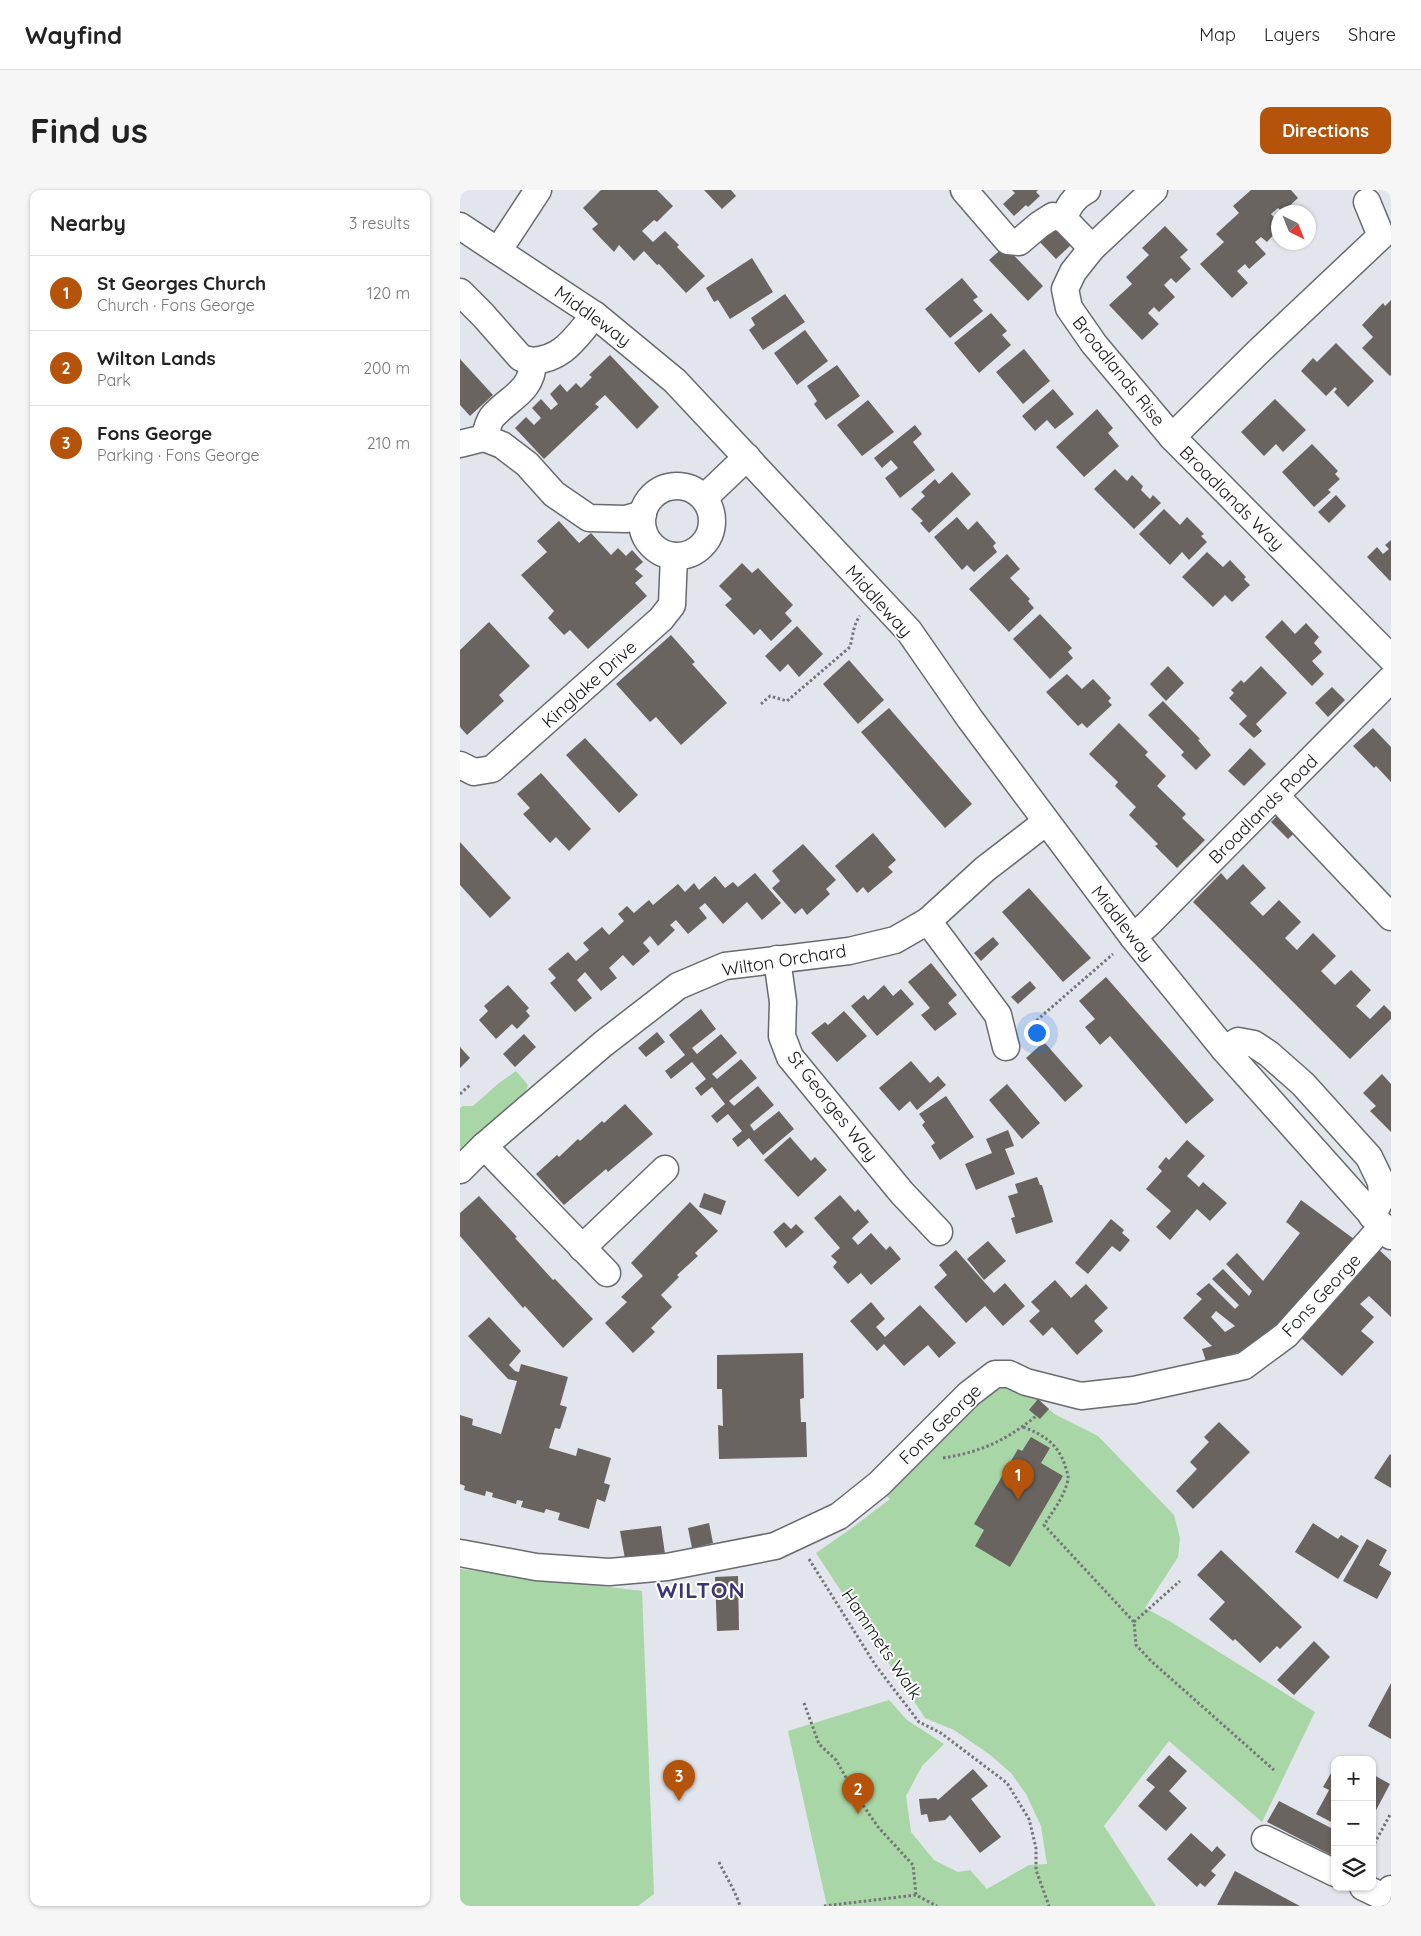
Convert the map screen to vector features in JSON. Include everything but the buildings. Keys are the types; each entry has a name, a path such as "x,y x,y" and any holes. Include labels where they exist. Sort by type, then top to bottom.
{"street":[{"path":"498,251 538,190"},
{"path":"964,190 1008,241 1019,242 1053,216 1064,220 1092,248"},
{"path":"1064,220 1068,208 1077,196 1087,190"},
{"name":"Broadlands Rise","path":"1154,190 1092,248 1073,272 1065,289 1069,308 1094,344 1172,437"},
{"name":"Broadlands Way","path":"1367,202 1386,233 1265,345 1172,437 1391,658"},
{"name":"Middleway","path":"460,226 595,315 675,380 909,631 970,719 1133,937 1224,1049 1382,1227"},
{"path":"460,292 521,358 533,361 548,360 564,350 595,315"},
{"path":"533,361 533,374 519,394 492,417 472,441 508,450 527,464 554,494 589,518 626,519 643,514"},
{"path":"704,498 747,457"},
{"path":"675,486 691,489 704,498 710,507 713,518 709,536 699,549 687,555 674,556 659,552 649,542 643,530 643,514 646,504 653,496 663,489 675,486"},
{"name":"Kinglake Drive","path":"467,768 492,769 661,619 672,604 674,556"},
{"name":"Broadlands Road","path":"1133,937 1391,679"},
{"path":"1276,796 1391,917"},
{"name":"Wilton Orchard","path":"460,1170 484,1146 603,1044 678,986 725,966 849,950 894,940 928,922 985,869 1046,822"},
{"path":"928,922 998,1015 1006,1047"},
{"name":"St Georges Way","path":"777,959 783,1002 782,1036 790,1057 902,1193 939,1232"},
{"path":"1224,1049 1238,1041 1254,1044 1269,1054 1304,1084 1369,1157 1381,1182 1382,1227"},
{"path":"484,1146 607,1273"},
{"path":"582,1248 666,1169"},
{"name":"Fons George","path":"460,1553 536,1568 609,1572 667,1567 775,1546 839,1516 879,1484 969,1394 995,1374 1009,1374 1026,1382 1081,1396 1134,1390 1244,1366 1286,1335 1382,1227"},
{"path":"1265,1839 1331,1871"}],"path":[{"path":"761,704 770,696 788,701 850,647 855,623 879,599"},
{"path":"1006,1047 1133,937"},
{"path":"460,1094 471,1084"},
{"path":"940,1459 972,1452 998,1443 1036,1416"},
{"path":"1023,1427 1040,1433 1052,1442 1063,1460 1069,1478 1061,1499 1044,1525 1134,1622 1136,1645 1151,1661 1274,1770"},
{"name":"Hammets Walk","path":"795,1537 876,1666 919,1722 941,1733 1007,1782 1029,1819 1036,1848 1036,1870 1049,1906"},
{"path":"1134,1622 1180,1581"},
{"path":"804,1703 820,1744 836,1760 856,1795 878,1827 913,1865 916,1895"},
{"path":"1373,1846 1391,1813"},
{"path":"719,1862 740,1906"},
{"path":"824,1906 916,1895 937,1906"}],"green space":[{"path":"516,1071 528,1085 524,1096 460,1157 460,1108 463,1106 473,1106"},
{"path":"1006,1387 1033,1396 1056,1415 1098,1436 1174,1515 1180,1538 1178,1557 1145,1608 1171,1622 1315,1712 1262,1822 1169,1741 1104,1826 1156,1906 827,1906 788,1731 889,1700 907,1720 944,1744 922,1766 906,1796 911,1832 934,1860 958,1872 970,1870 987,1889 1029,1865 1047,1864 1041,1826 1026,1794 1011,1773 989,1754 954,1730 925,1718 816,1553 890,1499 883,1493 990,1392"},
{"path":"460,1569 642,1591 654,1894 638,1906 460,1906"}],"place":[{"name":"St Georges Church","path":"1018,1500"},
{"name":"Fons George","path":"679,1801"},
{"name":"Wilton Lands","path":"858,1814"}],"district":[{"name":"WILTON","path":"701,1590"}]}
